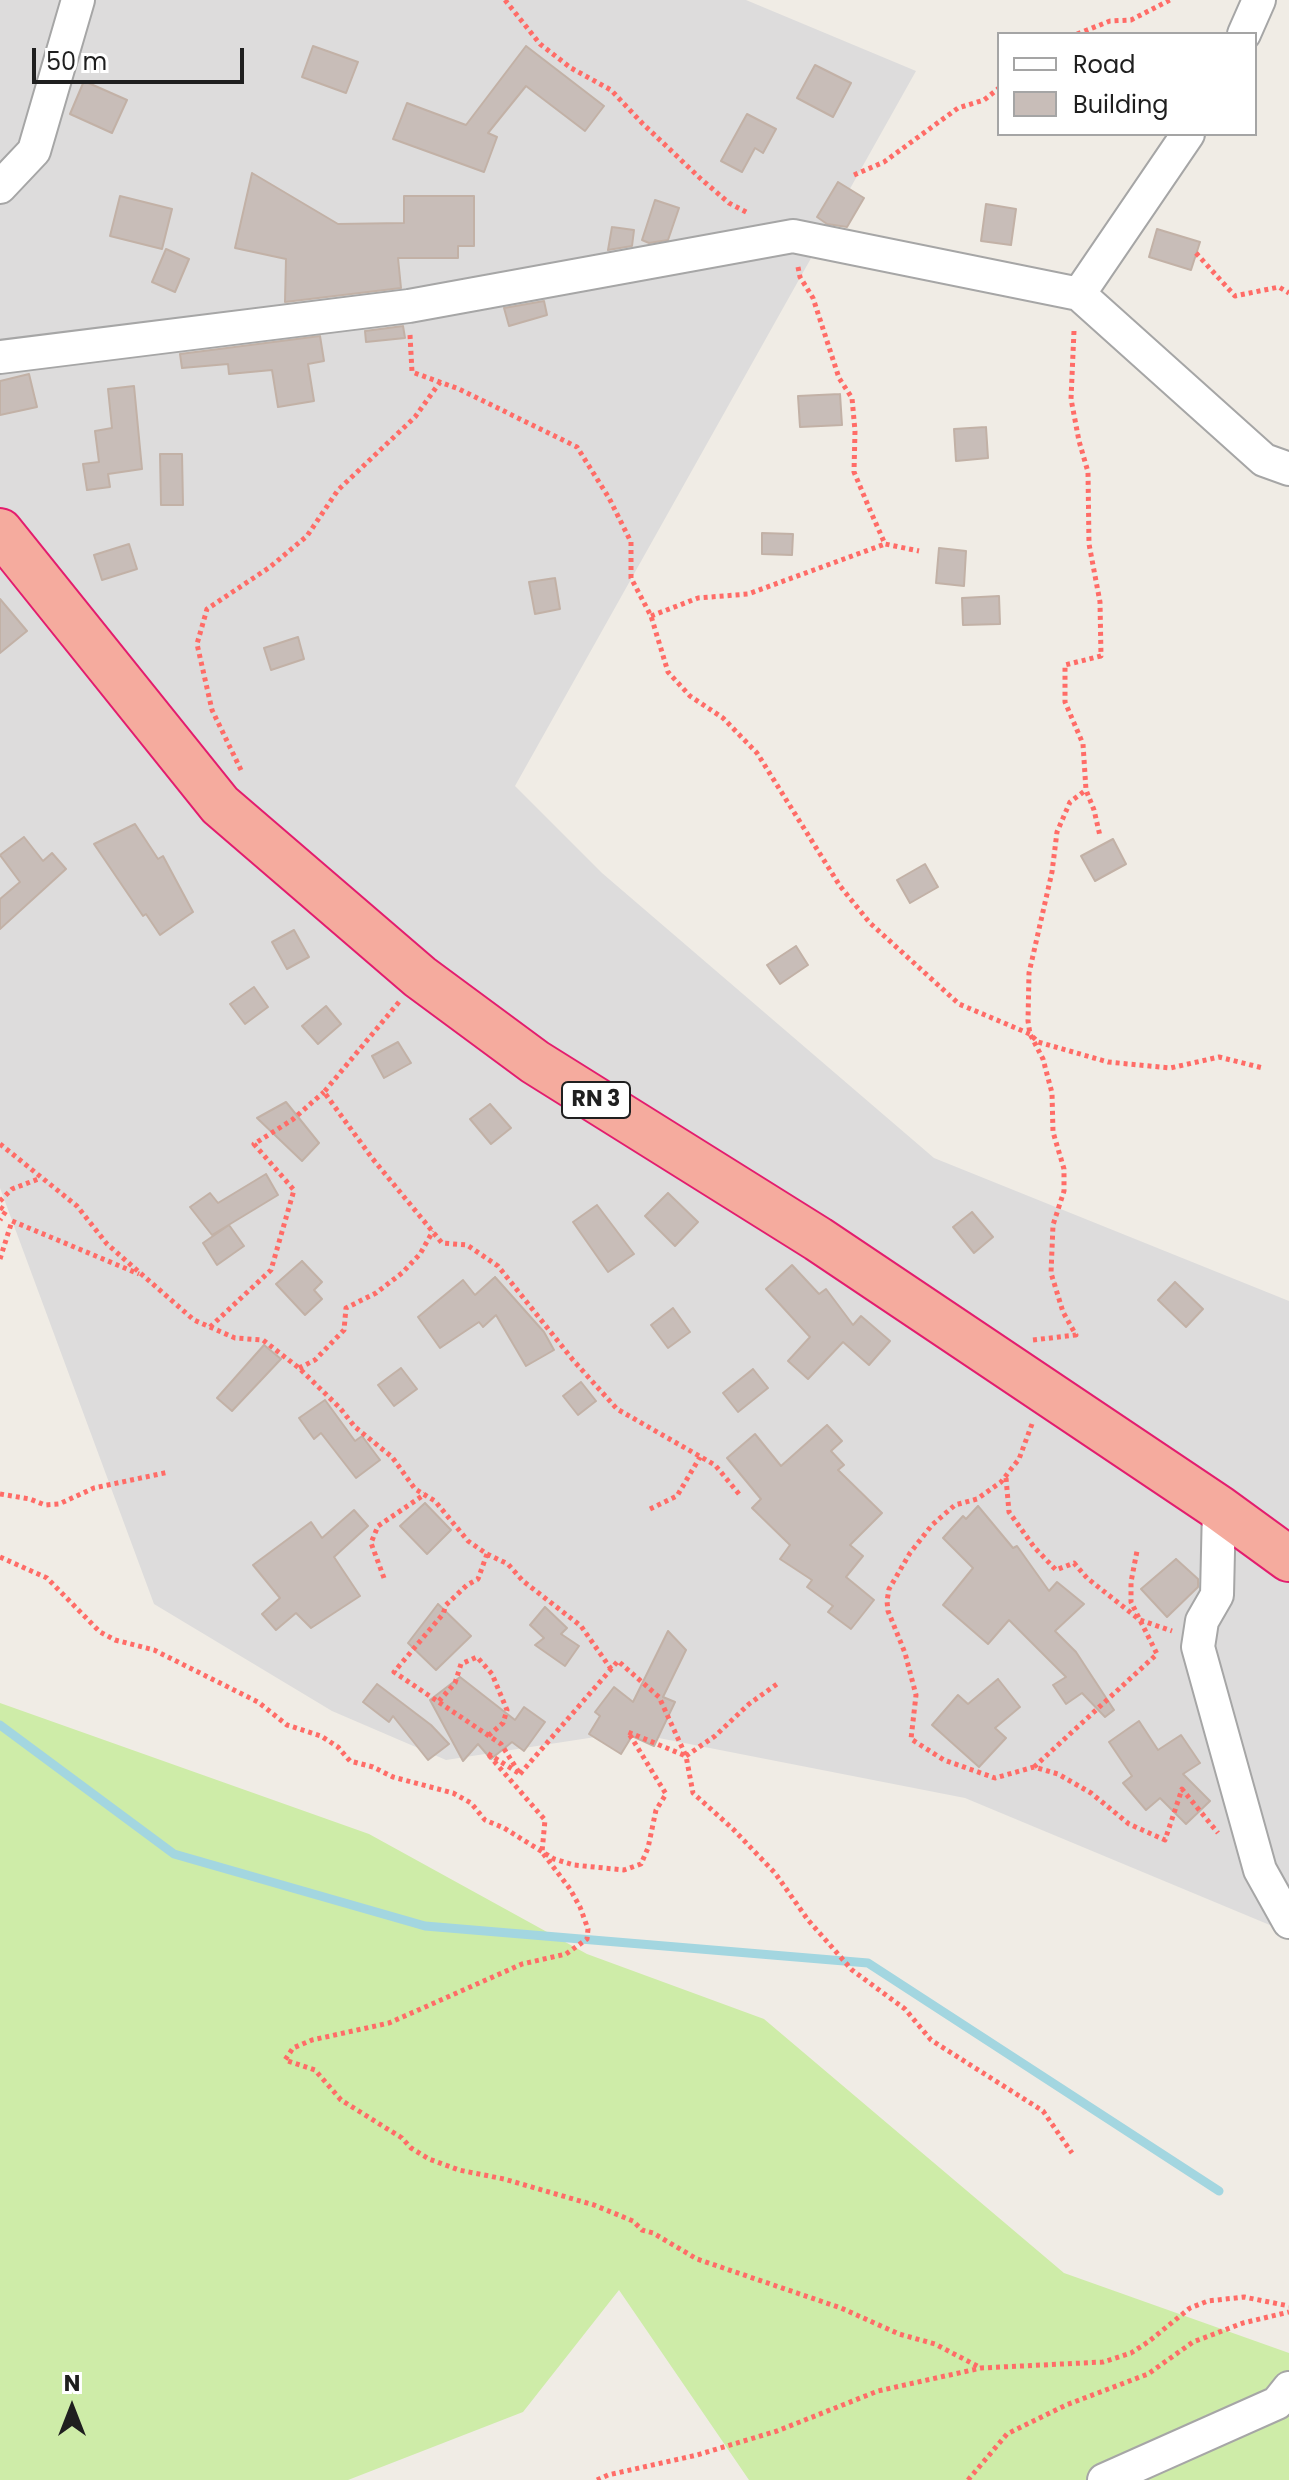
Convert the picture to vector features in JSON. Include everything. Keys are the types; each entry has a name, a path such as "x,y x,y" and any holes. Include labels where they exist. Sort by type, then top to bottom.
{"highway":[{"name":"RN 3","path":"1,537 220,805 420,977 535,1062 818,1239 1219,1508 1289,1559"}],"street":[{"path":"0,187 34,151 78,0"},
{"path":"1245,32 1259,0"},
{"path":"1079,294 1187,136"},
{"path":"0,357 409,306 793,236 1079,294 1264,460 1289,469"},
{"path":"1219,1508 1217,1595 1202,1621 1198,1647 1260,1870 1289,1922"},
{"path":"1104,2480 1277,2403 1289,2388"}],"path":[{"path":"505,0 540,44 571,68 611,90 643,124 729,203 793,236 800,277 813,298 839,378 852,398 854,472 885,544"},
{"path":"1082,32 1110,21 1131,20 1170,0"},
{"path":"854,175 884,162 958,108 984,100 997,90"},
{"path":"1196,253 1235,296 1279,287 1289,293"},
{"path":"1079,294 1071,399 1088,472 1089,544 1100,602 1101,656 1065,665 1065,702 1083,744 1086,790 1100,836"},
{"path":"409,306 412,372 511,413 577,447 609,498 631,542 631,578 651,616 668,672 690,696 723,718 757,753 840,886 870,923 959,1004 1030,1034 1038,1042 1108,1062 1170,1068 1219,1057 1263,1068"},
{"path":"220,805 242,773 212,710 197,644 207,609 270,567 307,536 338,490 415,417 440,382"},
{"path":"651,616 698,598 748,594 885,544 919,551"},
{"path":"979,1347 1076,1335 1063,1312 1051,1273 1053,1225 1064,1191 1064,1169 1053,1132 1052,1093 1043,1059 1030,1034 1029,973 1052,872 1057,832 1070,802 1086,790"},
{"path":"210,1327 271,1270 294,1190 254,1144 292,1120 324,1092 420,977"},
{"path":"324,1092 372,1158 442,1243 467,1245 498,1266 573,1360 617,1409 715,1465 739,1494"},
{"path":"0,1144 77,1206 107,1244 194,1320 235,1338 263,1340 299,1368 355,1427 392,1457 415,1489 435,1501 468,1541 508,1564 523,1581 581,1626 611,1669"},
{"path":"0,1220 6,1211 0,1204 12,1189 42,1178"},
{"path":"0,1259 12,1221 144,1276"},
{"path":"299,1368 315,1360 344,1330 346,1308 376,1293 402,1273 420,1254 433,1231"},
{"path":"1039,1388 1032,1427 1019,1459 1006,1477 977,1499 955,1505 932,1525 910,1553 889,1589 887,1601 916,1695 911,1739 944,1760 995,1778 1034,1767 1157,1654 1131,1602 1137,1551"},
{"path":"650,1509 677,1496 700,1457"},
{"path":"0,1494 45,1505 59,1504 94,1488 169,1472"},
{"path":"1006,1477 1009,1512 1034,1547 1056,1570 1074,1563 1087,1578 1140,1620 1177,1633 1198,1647"},
{"path":"384,1578 371,1543 378,1526 425,1494"},
{"path":"487,1554 478,1579 446,1605 443,1614 394,1672 501,1744 520,1774"},
{"path":"0,1557 47,1578 100,1632 115,1640 154,1650 204,1674 258,1702 287,1725 321,1736 338,1747 350,1761 393,1777 453,1793 471,1803 485,1820 554,1859 574,1865 624,1870 641,1864 648,1848 656,1810 666,1794 628,1732 686,1756"},
{"path":"439,1701 455,1683 461,1664 477,1657 492,1674 507,1710 503,1723 488,1736"},
{"path":"520,1774 618,1661 659,1697 686,1756 693,1793 775,1873 808,1920 852,1970 905,2009 931,2040 1043,2111 1072,2153"},
{"path":"686,1756 777,1684"},
{"path":"520,1774 487,1753 545,1820 542,1852 580,1907 588,1929 587,1939 566,1954 522,1964 389,2023 312,2040 293,2048 285,2060 315,2070 341,2100 402,2138 429,2159 459,2170 504,2179 594,2205 633,2221 642,2230 653,2233 697,2259 841,2308 899,2334 935,2344 981,2368"},
{"path":"1034,1767 1058,1774 1091,1793 1129,1824 1165,1840 1182,1789 1219,1834"},
{"path":"597,2480 777,2431 878,2391 981,2368 1103,2362 1131,2353 1190,2308 1208,2301 1244,2297 1289,2306"},
{"path":"968,2480 1007,2434 1066,2405 1148,2374 1193,2342 1243,2323 1289,2312"}],"shaded area":[{"path":"0,0 746,0 916,71 515,786 602,873 934,1158 1289,1301 1289,1933 965,1798 628,1732 446,1760 332,1711 154,1604 0,1188"}],"green space":[{"path":"0,1703 369,1834 587,1954 764,2019 1064,2273 1289,2353 1289,2480 749,2480 619,2290 523,2412 348,2480 0,2480"}],"building":[{"path":"313,46 358,62 346,93 302,77"},
{"path":"526,46 604,106 585,131 526,86 488,133 497,137 484,172 393,139 407,103 466,125"},
{"path":"815,65 851,83 833,117 797,98"},
{"path":"84,81 127,100 112,133 70,114"},
{"path":"747,114 776,129 763,153 755,148 742,172 721,161"},
{"path":"252,173 338,224 404,223 404,196 474,196 474,246 458,246 458,258 398,258 401,288 285,302 286,259 235,248"},
{"path":"838,182 864,198 847,227 827,224 817,217"},
{"path":"120,196 172,209 162,249 110,236"},
{"path":"655,200 679,208 668,240 649,243 642,240"},
{"path":"986,204 1016,209 1011,245 981,241"},
{"path":"612,227 634,230 632,246 608,250"},
{"path":"1157,229 1200,242 1191,270 1149,257"},
{"path":"166,249 189,259 175,292 152,282"},
{"path":"544,301 547,315 509,326 504,308"},
{"path":"403,326 405,338 366,342 365,331"},
{"path":"320,336 324,361 308,364 314,401 278,407 272,370 229,374 228,364 182,368 180,354"},
{"path":"29,374 37,407 0,415 0,381"},
{"path":"134,386 142,469 108,474 110,487 87,490 83,464 99,462 95,431 112,428 108,389"},
{"path":"840,394 842,425 800,427 798,396"},
{"path":"986,427 988,458 956,461 954,429"},
{"path":"160,454 182,454 183,505 161,505"},
{"path":"762,533 793,534 792,555 762,554"},
{"path":"129,544 137,569 102,580 94,555"},
{"path":"939,548 966,551 964,586 936,583"},
{"path":"555,578 560,609 535,614 529,582"},
{"path":"999,596 1000,624 963,625 962,598"},
{"path":"0,599 27,631 0,653"},
{"path":"298,637 304,659 271,670 264,648"},
{"path":"135,824 158,859 163,856 193,912 160,935 146,914 143,916 94,844"},
{"path":"24,837 43,861 52,853 66,869 0,929 0,899 20,882 0,855"},
{"path":"1113,839 1126,864 1095,881 1081,856"},
{"path":"925,864 938,887 910,903 897,880"},
{"path":"294,930 309,957 287,969 272,942"},
{"path":"796,946 808,965 780,984 767,965"},
{"path":"254,987 268,1007 245,1024 230,1004"},
{"path":"326,1006 341,1024 318,1044 302,1026"},
{"path":"398,1042 411,1063 384,1078 372,1056"},
{"path":"286,1102 319,1143 302,1161 257,1118"},
{"path":"490,1104 511,1128 491,1144 470,1119"},
{"path":"266,1174 278,1195 212,1235 190,1207 210,1193 218,1203"},
{"path":"668,1193 698,1222 675,1246 645,1216"},
{"path":"597,1205 634,1254 608,1272 573,1222"},
{"path":"972,1212 993,1237 974,1253 953,1227"},
{"path":"229,1225 244,1246 217,1265 203,1243"},
{"path":"302,1261 322,1282 314,1290 322,1299 305,1315 276,1284"},
{"path":"792,1265 819,1294 826,1289 853,1325 861,1316 890,1341 869,1365 843,1342 808,1379 788,1361 810,1337 766,1289"},
{"path":"495,1277 544,1332 554,1350 526,1366 496,1315 483,1327 479,1322 440,1348 418,1317 463,1280 475,1295"},
{"path":"1175,1282 1203,1309 1186,1327 1158,1300"},
{"path":"673,1308 690,1332 668,1348 651,1325"},
{"path":"264,1345 281,1359 232,1411 217,1398"},
{"path":"401,1368 417,1389 394,1406 378,1385"},
{"path":"753,1369 768,1388 738,1412 723,1393"},
{"path":"581,1382 596,1401 578,1415 563,1396"},
{"path":"325,1400 355,1441 362,1436 380,1460 356,1478 321,1433 314,1439 299,1418"},
{"path":"827,1425 842,1441 831,1451 844,1465 838,1470 882,1513 850,1545 863,1556 846,1577 874,1600 851,1629 828,1612 833,1606 807,1587 812,1580 780,1559 790,1545 752,1508 761,1499 727,1458 755,1434 781,1466"},
{"path":"425,1503 451,1530 427,1554 400,1526"},
{"path":"978,1506 1013,1548 1017,1546 1049,1591 1057,1582 1084,1604 1055,1631 1076,1652 1114,1710 1105,1717 1082,1693 1066,1704 1053,1685 1066,1677 1009,1620 988,1644 943,1605 973,1568 943,1538 963,1516 966,1519"},
{"path":"354,1510 368,1526 334,1557 360,1596 311,1628 296,1613 276,1630 262,1614 280,1598 253,1565 311,1522 322,1538"},
{"path":"1176,1559 1198,1579 1198,1587 1167,1617 1141,1589"},
{"path":"438,1604 471,1636 436,1670 408,1643"},
{"path":"545,1607 567,1628 561,1634 579,1646 565,1666 535,1645 544,1638 530,1625"},
{"path":"668,1631 686,1650 663,1697 675,1702 654,1746 632,1736 621,1754 589,1734 600,1716 595,1712 614,1687 633,1702"},
{"path":"460,1677 515,1720 524,1707 545,1722 524,1751 512,1742 491,1759 478,1744 463,1761 430,1700"},
{"path":"998,1679 1020,1707 995,1728 1006,1738 979,1767 932,1725 958,1695 968,1704"},
{"path":"377,1684 431,1725 449,1744 428,1760 393,1716 389,1722 363,1702"},
{"path":"1139,1721 1158,1750 1181,1735 1200,1763 1183,1774 1210,1801 1186,1824 1160,1798 1146,1810 1123,1783 1132,1776 1109,1742"}],"waterway":[{"path":"0,1725 174,1854 425,1926 868,1963 1219,2191"}]}
